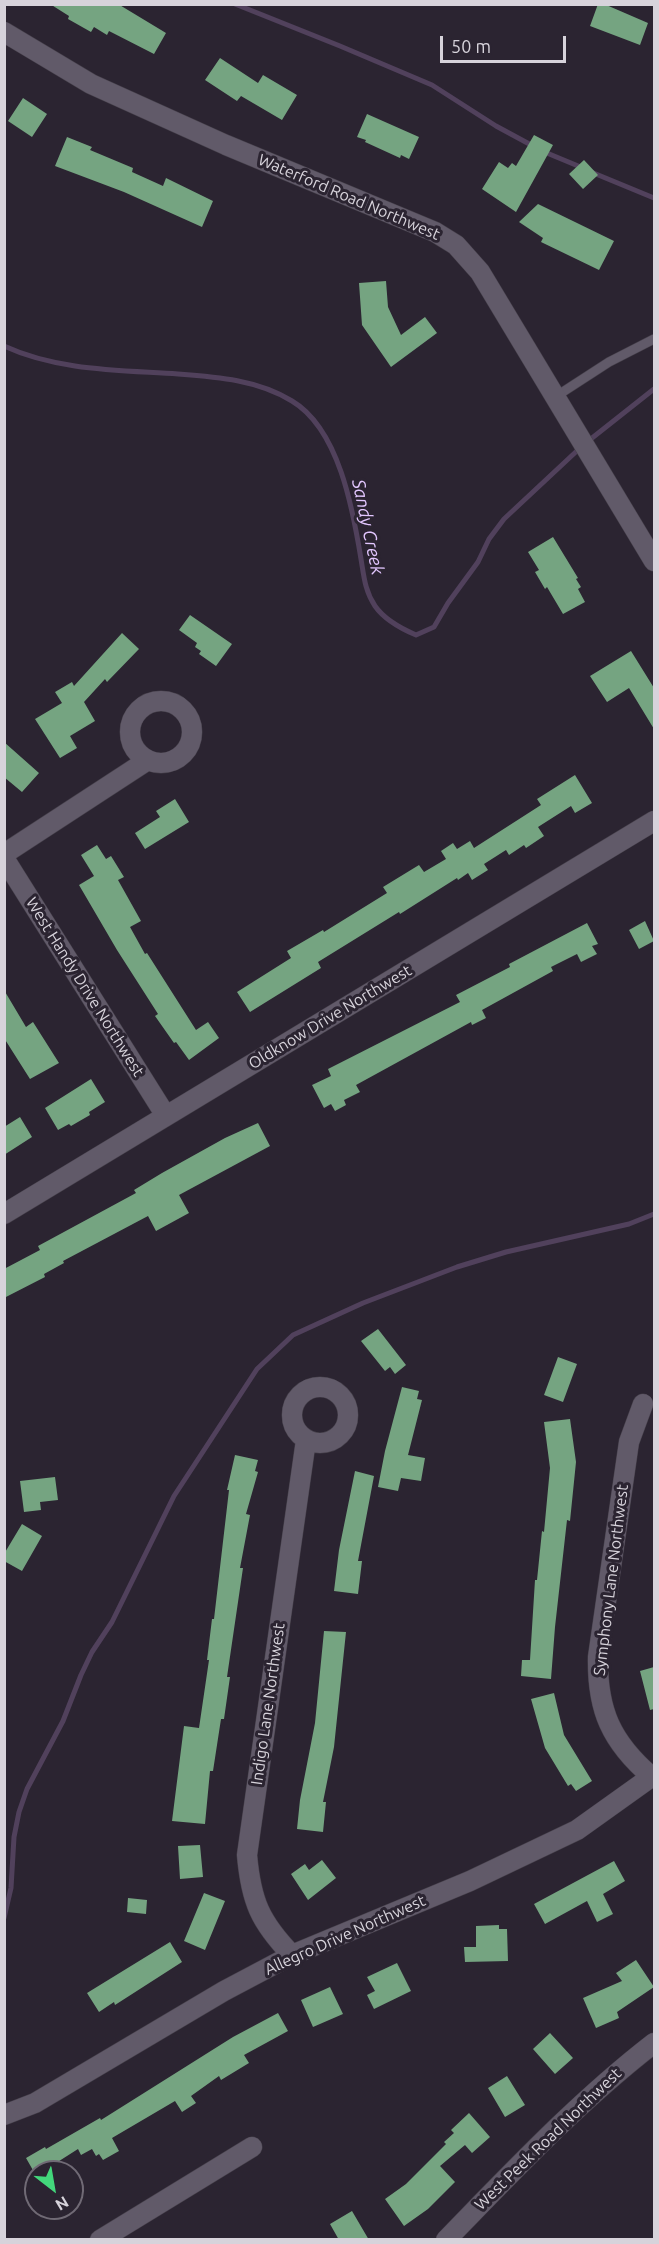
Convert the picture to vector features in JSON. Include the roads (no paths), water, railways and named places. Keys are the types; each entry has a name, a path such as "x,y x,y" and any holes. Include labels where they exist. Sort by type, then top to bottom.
{"street":[{"name":"Waterford Road Northwest","path":"4,32 91,84 226,145 435,232 456,245 480,272 654,561"},
{"path":"4,856 148,760"},
{"name":"Oldknow Drive Northwest","path":"4,1214 654,821"},
{"name":"West Handy Drive Northwest","path":"4,856 166,1116"},
{"name":"Symphony Lane Northwest","path":"643,1404 629,1442 598,1657 597,1683 604,1714 615,1738 632,1759 653,1776"},
{"name":"Indigo Lane Northwest","path":"292,1954 273,1935 258,1911 249,1883 247,1855 306,1440"},
{"name":"Allegro Drive Northwest","path":"4,2115 35,2103 224,1991 292,1954 470,1881 577,1830 653,1776"},
{"name":"West Peek Road Northwest","path":"446,2240 530,2154 616,2072 654,2043"},
{"path":"100,2240 252,2147"}],"lane":[{"path":"555,397 609,362 654,339"}],"waterway":[{"path":"235,4 432,85 496,126 533,146"},
{"path":"542,151 583,168"},
{"path":"591,172 654,198"},
{"name":"Sandy Creek","path":"4,346 68,365 237,381 265,388 292,401 308,414 321,431 341,472 369,595 379,611 388,619 416,635 434,627 504,519 580,448"},
{"name":"Sandy Creek","path":"587,442 654,389"},
{"path":"4,1918 11,1888 14,1837 27,1789 63,1721 92,1652 112,1622 174,1496 257,1369 293,1335 363,1303 457,1267 506,1252 629,1224 654,1214"}]}
